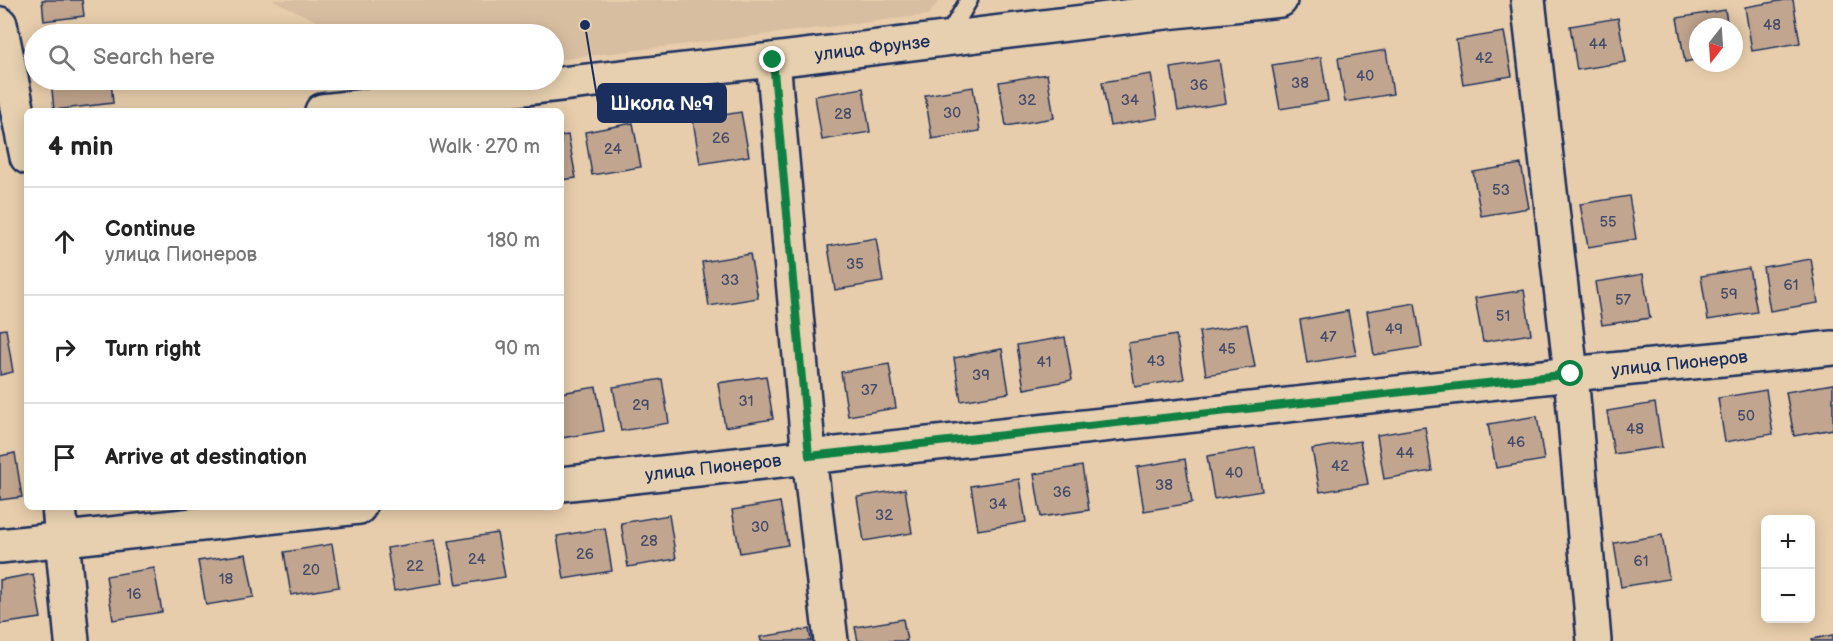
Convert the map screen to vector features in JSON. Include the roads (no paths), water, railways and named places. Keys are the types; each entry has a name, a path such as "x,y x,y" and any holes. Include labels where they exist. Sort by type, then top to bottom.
{"street":[{"name":"улица Фрунзе","path":"564,84 1280,0"},
{"path":"1528,0 1571,374 1594,641"},
{"path":"0,24 24,140"},
{"path":"773,60 809,456 831,641"},
{"name":"улица Фрунзе","path":"348,108 507,90"},
{"path":"0,156 24,154"},
{"name":"улица Пионеров","path":"564,484 1571,374 1833,348"},
{"path":"59,510 72,641"},
{"path":"0,546 332,510"}],"lane":[{"path":"946,39 969,0"}],"place":[{"name":"Школа №9","path":"585,25"}]}
